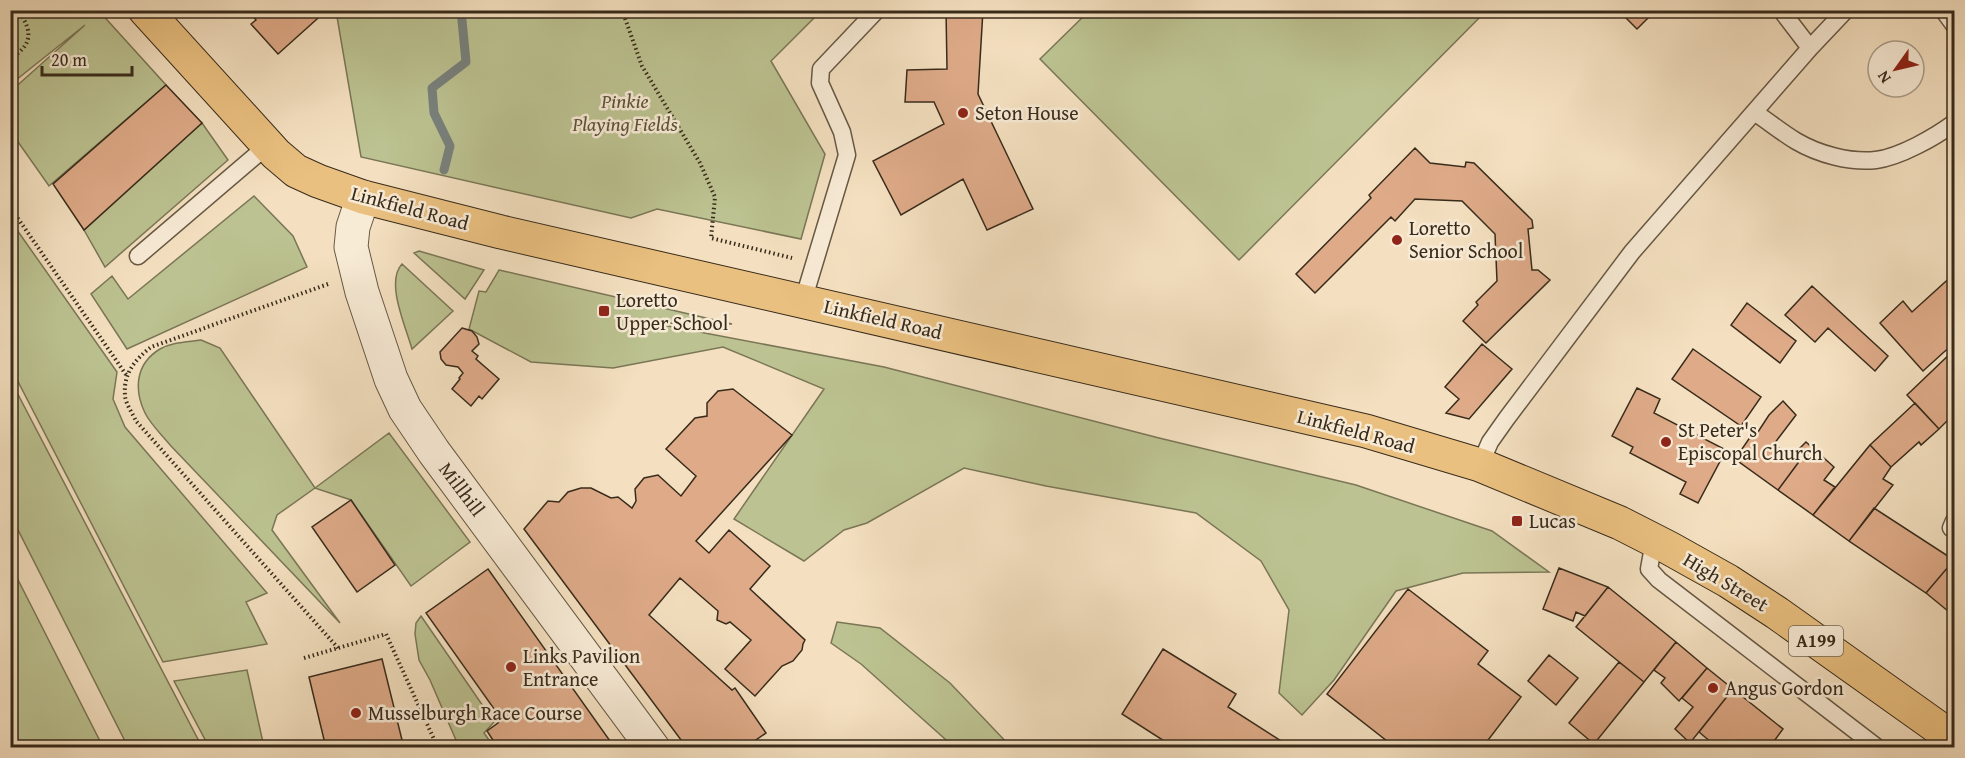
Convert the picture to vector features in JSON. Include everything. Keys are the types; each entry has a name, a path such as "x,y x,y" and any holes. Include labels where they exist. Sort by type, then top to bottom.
{"main road":[{"name":"Linkfield Road","path":"145,10 268,144 296,171 363,197 501,232 1366,431 1480,465 1620,524 1664,546"},
{"name":"High Street","path":"1664,546 1728,581 1777,613 1954,739"}],"street":[{"name":"Millhill","path":"363,197 353,227 351,247 374,332 405,409 434,452 653,747"}],"lane":[{"path":"803,301 847,155 842,132 820,83 820,69 877,10"},
{"path":"1781,10 1809,48"},
{"path":"1480,465 1490,442 1507,418 1632,252 1809,48 1846,10"},
{"path":"1943,10 1954,25"},
{"path":"1754,112 1797,142 1827,154 1852,159 1876,160 1906,150 1954,123"},
{"path":"138,256 268,144"},
{"path":"1664,546 1649,569 1659,580 1877,747"}],"path":[{"path":"10,59 20,52 29,39 28,24 18,10"},
{"path":"622,10 642,66 700,163 715,197 711,238 816,264"},
{"path":"10,207 127,376"},
{"path":"318,288 151,347 136,359 127,376 125,396 136,422 338,648"},
{"path":"304,658 387,634 438,747"}],"green space":[{"path":"11,11 99,11 166,85 49,186 11,132 11,91 85,25 11,84"},
{"name":"Pinkie Playing Fields","path":"336,11 821,11 771,61 825,154 801,239 657,209 631,218 361,157"},
{"path":"1089,11 1486,11 1239,260 1040,59"},
{"path":"202,123 228,160 105,267 84,230"},
{"path":"254,196 293,236 307,267 127,349 91,294 112,276 128,299"},
{"path":"10,220 117,372 113,399 125,427 267,593 246,602 267,644 163,662 11,368"},
{"path":"419,251 484,270 465,299 414,253"},
{"path":"402,264 453,311 412,349 396,293 397,272"},
{"path":"499,270 732,324 652,323 884,367 1159,438 1356,485 1492,531 1549,572 1463,573 1396,591 1334,680 1302,715 1279,693 1289,610 1261,561 1196,513 1046,486 964,468 867,523 844,530 804,561 734,519 824,389 723,347 613,368 531,362 469,329 479,291 486,292"},
{"path":"201,340 220,348 315,488 277,515 272,530 340,623 171,446 145,413 138,387 141,370 146,362 165,347"},
{"path":"11,381 202,747 128,747 11,516"},
{"path":"389,433 470,542 411,586 351,500 315,488"},
{"path":"11,566 103,747 11,747"},
{"path":"421,616 494,722 484,733 494,747 459,747 419,660 415,634 416,623"},
{"path":"837,622 880,628 950,683 1011,747 954,747 861,664 831,643"},
{"path":"247,670 264,747 209,747 174,681"}],"building":[{"path":"248,10 327,10 278,54 251,24 256,20"},
{"name":"Seton House","path":"946,10 983,10 978,94 1033,209 987,230 963,179 901,215 873,161 944,124 934,102 905,102 907,70 947,69"},
{"path":"1618,10 1656,10 1637,29"},
{"path":"166,85 202,123 84,230 53,184"},
{"path":"1415,148 1430,163 1465,167 1466,162 1474,163 1532,220 1533,228 1528,229 1532,270 1538,270 1550,280 1486,343 1463,321 1478,305 1476,302 1497,281 1495,234 1462,201 1415,199 1395,221 1391,217 1315,293 1296,274 1371,198 1369,195"},
{"path":"1954,274 1954,343 1923,371 1880,323 1903,301 1912,312"},
{"path":"1812,286 1888,356 1875,371 1828,328 1815,342 1785,315"},
{"path":"1747,303 1796,341 1780,363 1731,325"},
{"path":"462,328 472,331 477,337 479,344 472,351 478,356 476,359 499,379 482,399 479,396 471,406 452,389 463,373 458,367 446,365 441,359 440,352"},
{"path":"1482,344 1512,369 1469,419 1446,413 1459,399 1445,387"},
{"path":"1693,349 1761,397 1741,426 1672,379"},
{"path":"1954,350 1954,414 1939,429 1907,395"},
{"name":"St Peter's Episcopal Church","path":"1637,388 1660,399 1654,413 1726,450 1698,503 1680,494 1686,482 1630,453 1633,447 1612,436"},
{"path":"733,389 792,435 696,541 709,553 729,530 770,566 750,589 805,640 802,650 793,661 782,666 755,696 725,669 751,640 730,622 726,624 717,620 718,611 680,578 649,615 732,690 735,688 766,733 753,742 757,748 687,748 524,529 548,501 559,502 568,492 581,488 591,488 611,498 618,497 632,508 636,501 635,489 644,478 658,475 681,496 696,476 666,449 695,418 707,416 707,403 718,391"},
{"path":"1783,401 1796,415 1774,444 1798,463 1778,490 1735,459 1753,433 1756,435 1769,415"},
{"path":"1915,403 1939,429 1921,445 1919,442 1891,467 1870,445"},
{"path":"1806,442 1834,467 1824,480 1835,487 1813,515 1778,490 1798,463 1791,457"},
{"path":"1870,445 1891,467 1883,479 1893,485 1849,541 1813,515"},
{"path":"351,500 395,565 357,592 312,527"},
{"path":"1874,508 1954,560 1926,593 1849,541"},
{"path":"1954,560 1954,616 1926,593"},
{"path":"1559,568 1608,587 1585,616 1576,612 1573,621 1543,609"},
{"name":"Links Pavilion Entrance","path":"488,569 615,748 498,748 487,731 502,720 426,613"},
{"path":"1608,587 1676,642 1644,682 1576,627"},
{"path":"1408,589 1488,651 1478,664 1521,697 1482,748 1396,748 1327,694"},
{"path":"1676,642 1707,668 1679,701 1661,683 1665,678 1654,670"},
{"path":"1163,649 1236,694 1228,707 1286,744 1284,748 1175,748 1122,714"},
{"path":"1549,655 1578,678 1556,705 1528,681"},
{"name":"Musselburgh Race Course","path":"382,659 404,748 326,748 309,677"},
{"path":"1619,662 1644,682 1594,744 1569,723"},
{"path":"1707,668 1733,689 1690,743 1675,729 1693,707 1682,698"},
{"path":"1733,689 1783,729 1769,748 1718,748 1699,732"}],"waterway":[{"path":"444,170 450,146 434,113 432,88 466,62 461,10"}],"place":[{"name":"Seton House","path":"963,113"},
{"name":"Loretto Senior School","path":"1397,240"},
{"name":"Loretto Upper School","path":"604,311"},
{"name":"St Peter's Episcopal Church","path":"1666,442"},
{"name":"Lucas","path":"1517,521"},
{"name":"Links Pavilion Entrance","path":"511,667"},
{"name":"Angus Gordon","path":"1713,688"},
{"name":"Musselburgh Race Course","path":"356,713"}]}
